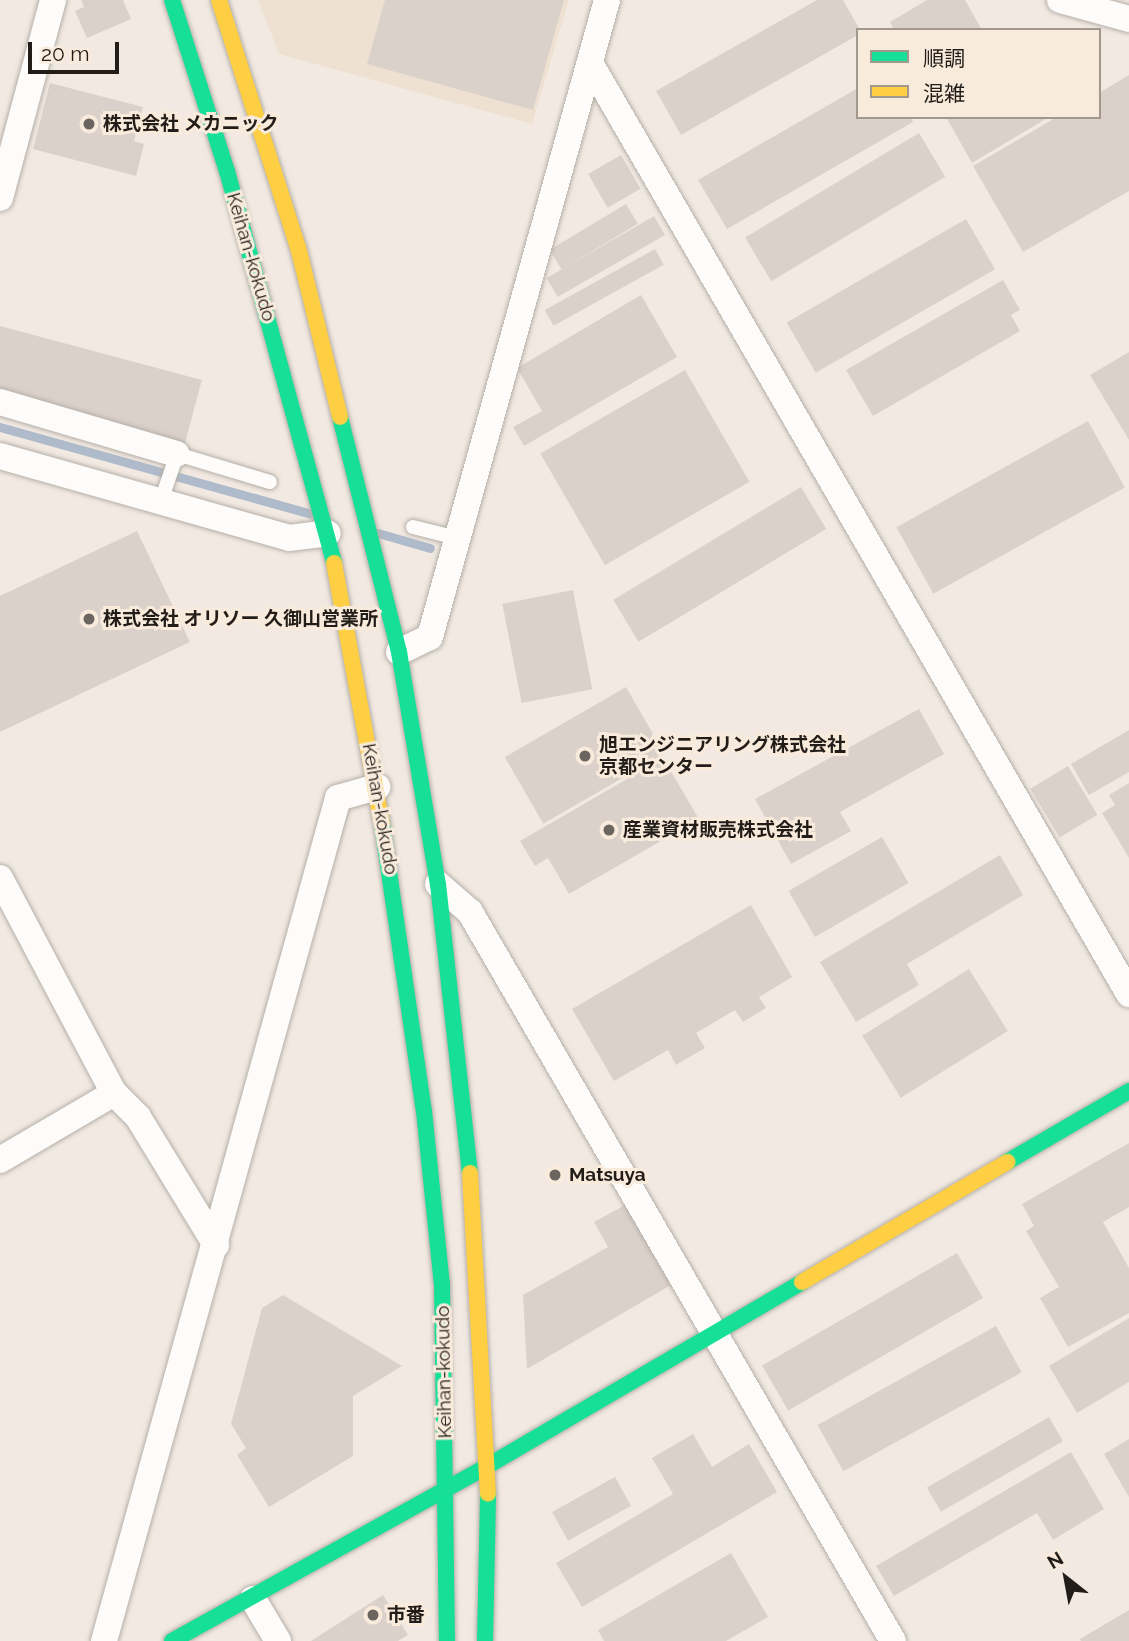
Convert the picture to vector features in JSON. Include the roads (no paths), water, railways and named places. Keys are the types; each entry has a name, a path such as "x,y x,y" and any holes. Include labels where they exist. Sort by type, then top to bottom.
{"main road":[{"name":"Keihan-kokudo","path":"172,0 227,171 328,533 377,787 402,939 440,1271 447,1641"},
{"name":"Keihan-kokudo","path":"219,0 298,247 399,652 438,884 468,1139 489,1465 485,1641"},
{"path":"172,1641 253,1599 489,1465 1129,1091"}],"street":[{"path":"0,198 53,0"},
{"path":"399,652 429,637 607,0"},
{"path":"1060,0 1129,19"},
{"path":"590,63 1129,994"},
{"path":"0,402 177,456"},
{"path":"0,456 163,498 289,538 328,533"},
{"path":"104,1641 338,798 377,787"},
{"path":"0,878 114,1093 138,1117 216,1245"},
{"path":"438,884 470,912 893,1641"},
{"path":"0,1160 114,1093"},
{"path":"253,1599 278,1641"}],"lane":[{"path":"163,498 177,456 271,481"},
{"path":"413,527 457,538"}],"waterway":[{"path":"0,427 311,514"},
{"path":"378,533 430,548"}],"place":[{"name":"株式会社 メカニック","path":"89,124"},
{"name":"株式会社 オリソー 久御山営業所","path":"89,619"},
{"name":"旭エンジニアリング株式会社 京都センター","path":"585,756"},
{"name":"産業資材販売株式会社","path":"609,830"},
{"name":"Matsuya","path":"555,1175"},
{"name":"市番","path":"373,1615"}]}
